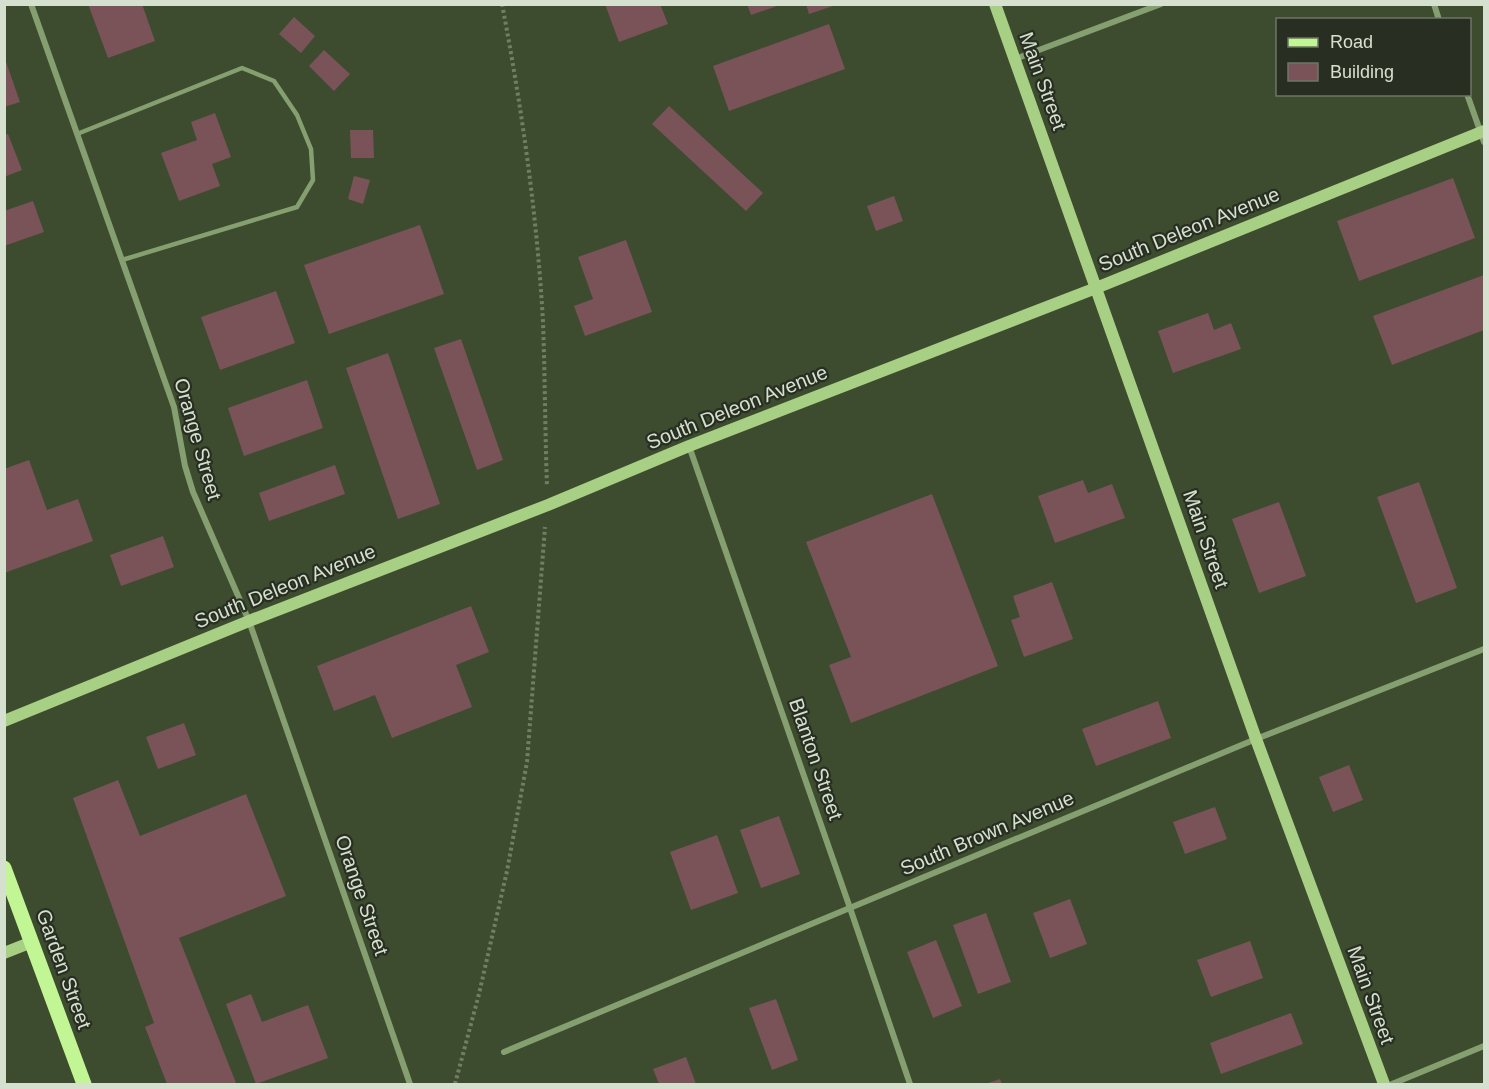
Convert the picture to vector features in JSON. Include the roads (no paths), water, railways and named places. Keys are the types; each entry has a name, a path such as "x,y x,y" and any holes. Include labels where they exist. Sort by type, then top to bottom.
{"main road":[{"name":"Garden Street","path":"4,868 84,1084"}],"street":[{"name":"Orange Street","path":"31,4 174,407 185,466 193,492 249,621 410,1084"},
{"name":"Main Street","path":"995,4 1256,739 1384,1084"},
{"path":"1015,59 1161,4"},
{"path":"1468,96 1483,135"},
{"name":"South Deleon Avenue","path":"4,720 249,621 548,506 689,446 1483,135"},
{"name":"Blanton Street","path":"689,446 910,1084"},
{"name":"South Brown Avenue","path":"504,1052 1256,739 1485,649"},
{"path":"4,953 32,942"},
{"path":"1392,1084 1485,1046"}],"lane":[{"path":"77,134 243,68 274,81 297,114 312,149 313,180 297,207 122,260"}]}
